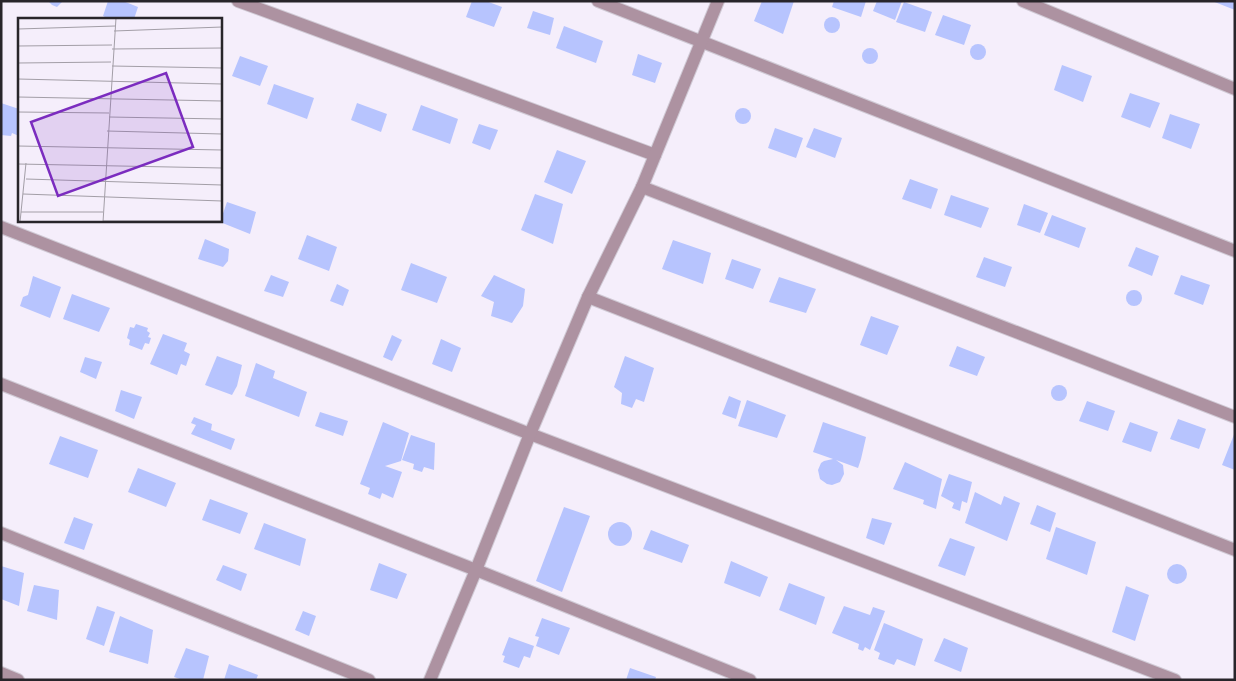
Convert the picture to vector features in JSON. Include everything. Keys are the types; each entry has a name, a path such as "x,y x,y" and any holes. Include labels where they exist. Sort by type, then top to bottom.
{"street":[{"path":"238,1 655,156"},
{"path":"598,1 1235,251"},
{"path":"430,680 588,297 642,187 718,1"},
{"path":"1023,1 1235,89"},
{"path":"642,187 1235,417"},
{"path":"1,227 530,434 1175,680"},
{"path":"588,297 1235,550"},
{"path":"1,384 476,570 750,680"},
{"path":"1,533 369,680"},
{"path":"1,673 18,680"}],"building":[{"path":"48,1 63,1 57,7"},
{"path":"108,1 123,1 138,7 134,18 107,18 103,16"},
{"path":"472,1 486,1 502,7 494,27 466,17"},
{"path":"762,1 794,1 783,34 754,21"},
{"path":"834,1 866,1 861,17 832,7"},
{"path":"877,1 902,1 895,20 873,11"},
{"path":"1212,1 1235,1 1235,10"},
{"path":"904,2 932,12 925,32 896,22"},
{"path":"533,11 554,18 550,35 527,28"},
{"path":"943,15 971,25 964,45 935,35"},
{"path":"829,17 835,17 840,22 838,31 829,33 824,28 824,22"},
{"path":"564,26 603,41 596,63 556,48"},
{"path":"975,44 981,44 986,49 984,58 975,60 970,55 970,49"},
{"path":"867,48 873,48 878,53 876,62 867,64 862,59 862,53"},
{"path":"638,54 662,63 655,83 632,75"},
{"path":"240,56 268,66 260,86 232,76"},
{"path":"1062,65 1092,76 1083,102 1054,90"},
{"path":"274,84 314,98 307,119 267,104"},
{"path":"1130,93 1160,103 1150,128 1121,117"},
{"path":"1,103 18,109 18,136 12,133 11,136 1,135"},
{"path":"357,103 387,114 381,132 351,120"},
{"path":"421,105 458,119 450,144 412,130"},
{"path":"740,108 746,108 751,113 749,122 740,124 735,119 735,113"},
{"path":"1170,114 1200,124 1191,149 1162,138"},
{"path":"479,124 498,130 490,150 472,143"},
{"path":"775,128 803,138 796,158 768,148"},
{"path":"814,128 842,138 835,158 806,147"},
{"path":"557,150 586,161 572,194 544,182"},
{"path":"910,179 938,189 931,209 902,199"},
{"path":"535,194 563,204 553,244 521,230"},
{"path":"951,195 989,208 981,228 944,215"},
{"path":"227,202 256,212 250,234 220,222"},
{"path":"1024,204 1048,213 1040,233 1017,225"},
{"path":"1052,215 1086,228 1079,248 1044,235"},
{"path":"307,235 337,247 329,271 298,259"},
{"path":"205,239 229,249 228,261 223,267 198,259"},
{"path":"673,240 711,253 703,284 662,269"},
{"path":"1136,247 1159,256 1152,276 1128,266"},
{"path":"984,257 1012,267 1005,287 976,277"},
{"path":"732,259 761,269 753,289 725,279"},
{"path":"411,263 447,277 437,303 401,290"},
{"path":"271,275 289,282 283,297 264,291"},
{"path":"494,275 525,289 523,306 512,323 491,316 494,302 481,296"},
{"path":"1181,275 1210,285 1203,305 1174,294"},
{"path":"33,276 61,287 50,318 20,306 23,297 28,295"},
{"path":"779,277 816,289 806,313 769,302"},
{"path":"337,284 349,290 343,306 330,301"},
{"path":"1131,290 1137,290 1142,295 1140,304 1131,306 1126,301 1126,295"},
{"path":"72,294 110,308 99,332 63,319"},
{"path":"871,316 899,326 887,355 860,345"},
{"path":"136,324 148,328 147,331 150,333 148,337 151,338 149,344 145,343 142,350 129,345 130,340 127,338 130,327 134,328"},
{"path":"163,334 187,343 184,351 190,354 186,366 181,364 177,375 150,364"},
{"path":"392,335 402,340 392,361 383,357"},
{"path":"441,339 461,348 452,372 432,364"},
{"path":"957,346 985,357 977,376 949,366"},
{"path":"217,356 242,365 237,386 232,395 205,385"},
{"path":"625,356 654,368 644,402 636,399 632,408 621,404 622,393 614,387"},
{"path":"85,357 102,362 96,379 80,372"},
{"path":"256,363 275,371 273,378 307,392 299,417 245,396"},
{"path":"1056,385 1062,385 1067,390 1065,399 1056,401 1051,396 1051,390"},
{"path":"121,390 142,397 134,419 115,411"},
{"path":"729,396 741,401 736,419 722,414"},
{"path":"747,400 786,415 777,438 738,426"},
{"path":"1087,401 1115,411 1108,431 1079,421"},
{"path":"320,412 348,421 343,436 315,426"},
{"path":"194,417 212,424 211,430 235,439 231,450 191,434 196,425 191,423"},
{"path":"1178,419 1206,429 1199,449 1170,439"},
{"path":"383,422 409,433 401,461 385,466 402,472 393,498 382,493 380,499 368,494 370,488 360,484"},
{"path":"823,422 866,437 858,468 836,460 843,465 844,474 840,482 832,485 820,479 818,470 821,463 833,459 813,452"},
{"path":"1130,422 1158,432 1151,452 1122,442"},
{"path":"1235,432 1235,470 1222,465"},
{"path":"411,435 435,443 434,470 424,467 422,472 413,469 414,464 402,460"},
{"path":"60,436 98,450 88,478 49,464"},
{"path":"905,462 942,479 936,509 923,504 924,500 893,489"},
{"path":"138,468 176,483 166,507 128,492"},
{"path":"949,474 972,482 967,503 962,501 960,511 952,508 954,503 941,496"},
{"path":"975,492 1001,505 1004,496 1020,503 1007,541 965,523"},
{"path":"210,499 248,513 240,534 202,520"},
{"path":"1037,505 1056,513 1050,532 1030,524"},
{"path":"564,507 590,516 562,592 536,581"},
{"path":"74,517 93,524 84,550 64,543"},
{"path":"872,518 892,523 884,545 866,538"},
{"path":"620,522 628,526 632,534 628,542 620,546 612,542 608,534 612,526"},
{"path":"264,523 306,539 300,566 254,549"},
{"path":"1056,527 1096,542 1087,575 1046,559"},
{"path":"651,530 689,545 682,563 643,549"},
{"path":"950,538 975,547 965,576 938,566"},
{"path":"731,561 768,577 760,597 724,583"},
{"path":"379,563 407,574 397,599 370,590"},
{"path":"1177,564 1184,567 1187,574 1184,581 1177,584 1170,581 1167,574 1170,567"},
{"path":"223,565 247,574 241,591 216,580"},
{"path":"1,566 24,573 19,606 1,599"},
{"path":"789,583 825,597 816,625 779,610"},
{"path":"34,585 59,590 57,620 27,611"},
{"path":"1126,586 1149,595 1135,641 1112,632"},
{"path":"97,606 115,612 104,646 86,639"},
{"path":"844,606 870,615 873,607 885,611 870,650 865,647 863,651 858,649 859,644 832,633"},
{"path":"303,611 316,616 309,636 295,630"},
{"path":"120,616 153,630 148,664 109,652"},
{"path":"542,618 570,628 559,655 536,646 539,637 535,636"},
{"path":"884,623 923,639 915,666 897,659 894,665 878,659 880,653 874,650"},
{"path":"509,637 534,646 530,658 524,656 519,668 503,662 505,656 502,655"},
{"path":"944,638 968,648 961,672 934,661"},
{"path":"186,648 209,656 203,680 183,680 174,677"},
{"path":"229,664 258,675 256,680 224,680"},
{"path":"630,668 656,677 655,680 626,680"}]}
